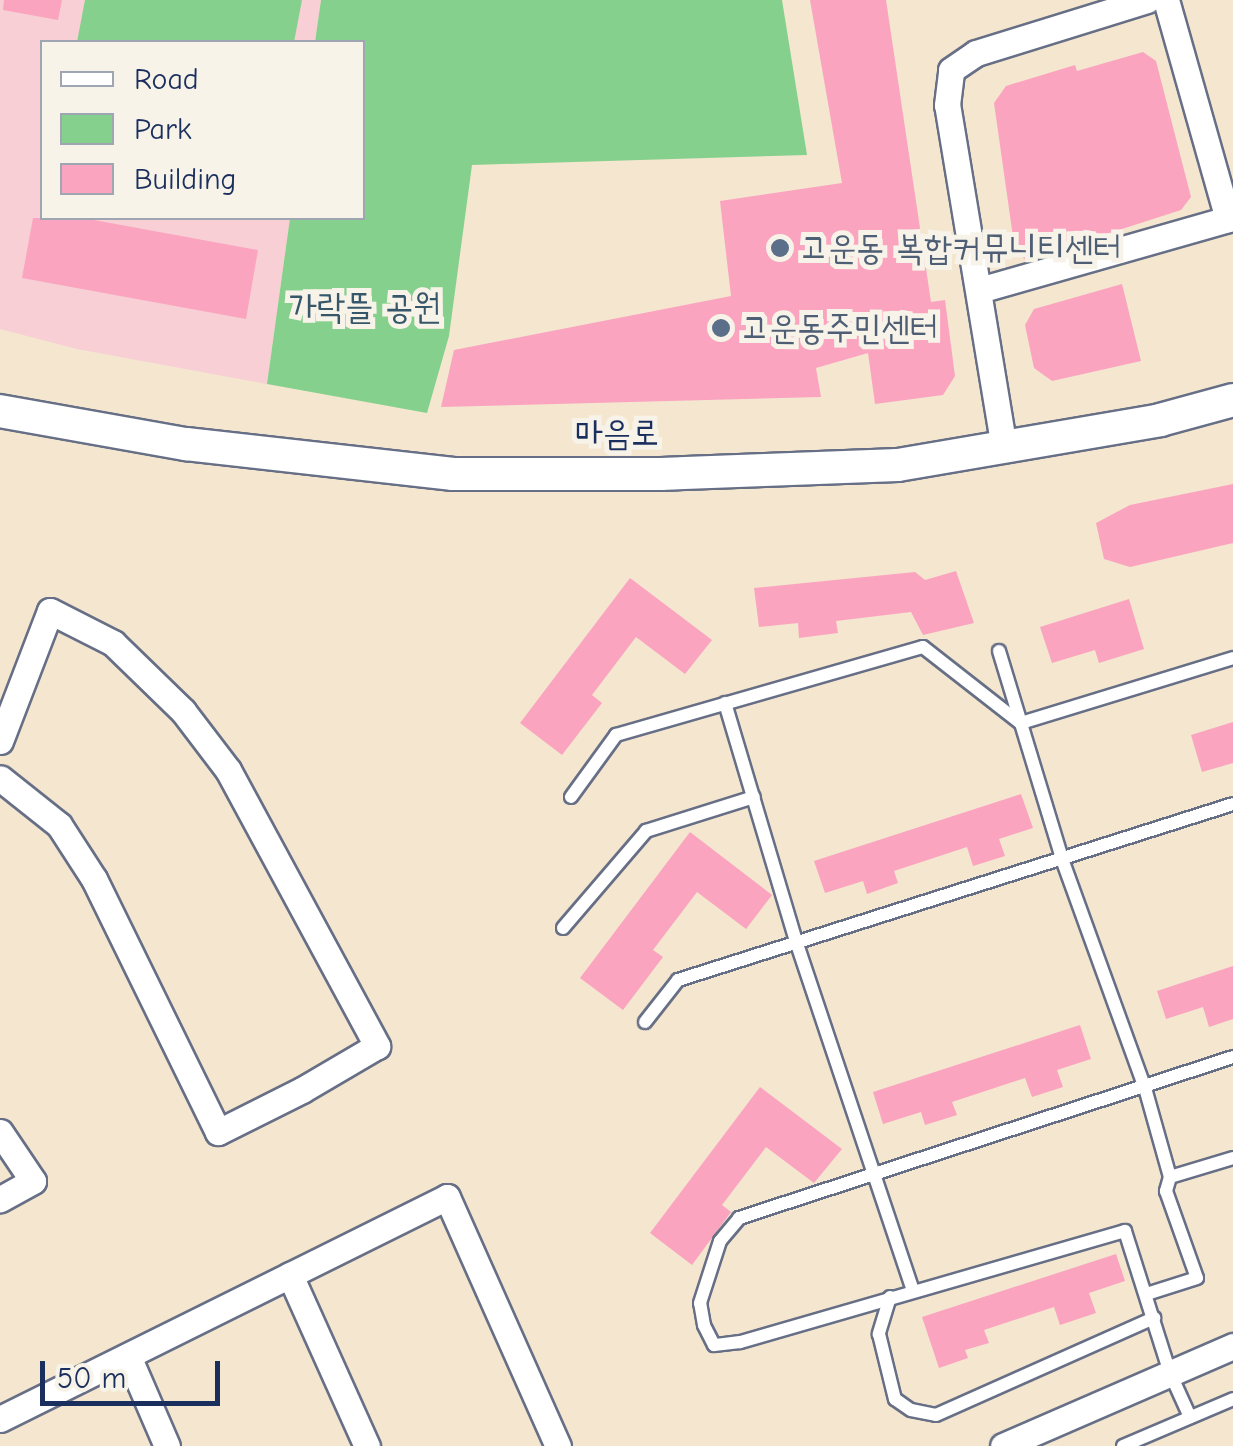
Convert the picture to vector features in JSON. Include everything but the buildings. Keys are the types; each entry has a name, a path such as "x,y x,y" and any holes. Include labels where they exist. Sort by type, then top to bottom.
{"street":[{"path":"1004,448 947,104 951,70 976,53 1147,0"},
{"path":"979,290 1228,219 1166,0"},
{"name":"마음로","path":"0,411 186,444 453,474 661,474 898,465 1160,420 1233,400"},
{"path":"0,741 50,611 113,643 183,711 228,770 377,1046 302,1090 218,1132 94,879 59,825 0,778"},
{"path":"0,1132 33,1181 0,1199"},
{"path":"0,1419 447,1198 558,1446"},
{"path":"290,1275 366,1446"},
{"path":"1002,1446 1233,1346"},
{"path":"128,1356 167,1446"}],"lane":[{"path":"571,796 616,736 923,647 1021,723"},
{"path":"999,651 1062,858 1145,1088 1170,1177 1166,1191 1198,1278 1147,1294"},
{"path":"1021,723 1233,658"},
{"path":"725,703 798,944 913,1290"},
{"path":"563,928 646,831 754,797"},
{"path":"645,1022 678,980 1233,804"},
{"path":"1190,1417 1170,1373 1125,1231 740,1342 714,1344 704,1325 700,1303 720,1241 738,1218 1233,1057"},
{"path":"1170,1177 1233,1158"},
{"path":"890,1297 879,1334 894,1398 911,1410 936,1415 1154,1318"},
{"path":"1123,1446 1233,1399"}],"shaded area":[{"path":"0,0 321,0 315,40 40,40 40,220 290,220 267,384 77,349 0,329"}],"green space":[{"path":"85,0 302,0 294,40 77,40"},
{"name":"가락뜰 공원","path":"321,0 782,0 807,155 472,165 449,336 427,413 267,384 290,220 365,220 365,40 315,40"}],"place":[{"name":"고운동 복합커뮤니티센터","path":"780,248"},
{"name":"고운동주민센터","path":"721,328"}]}
